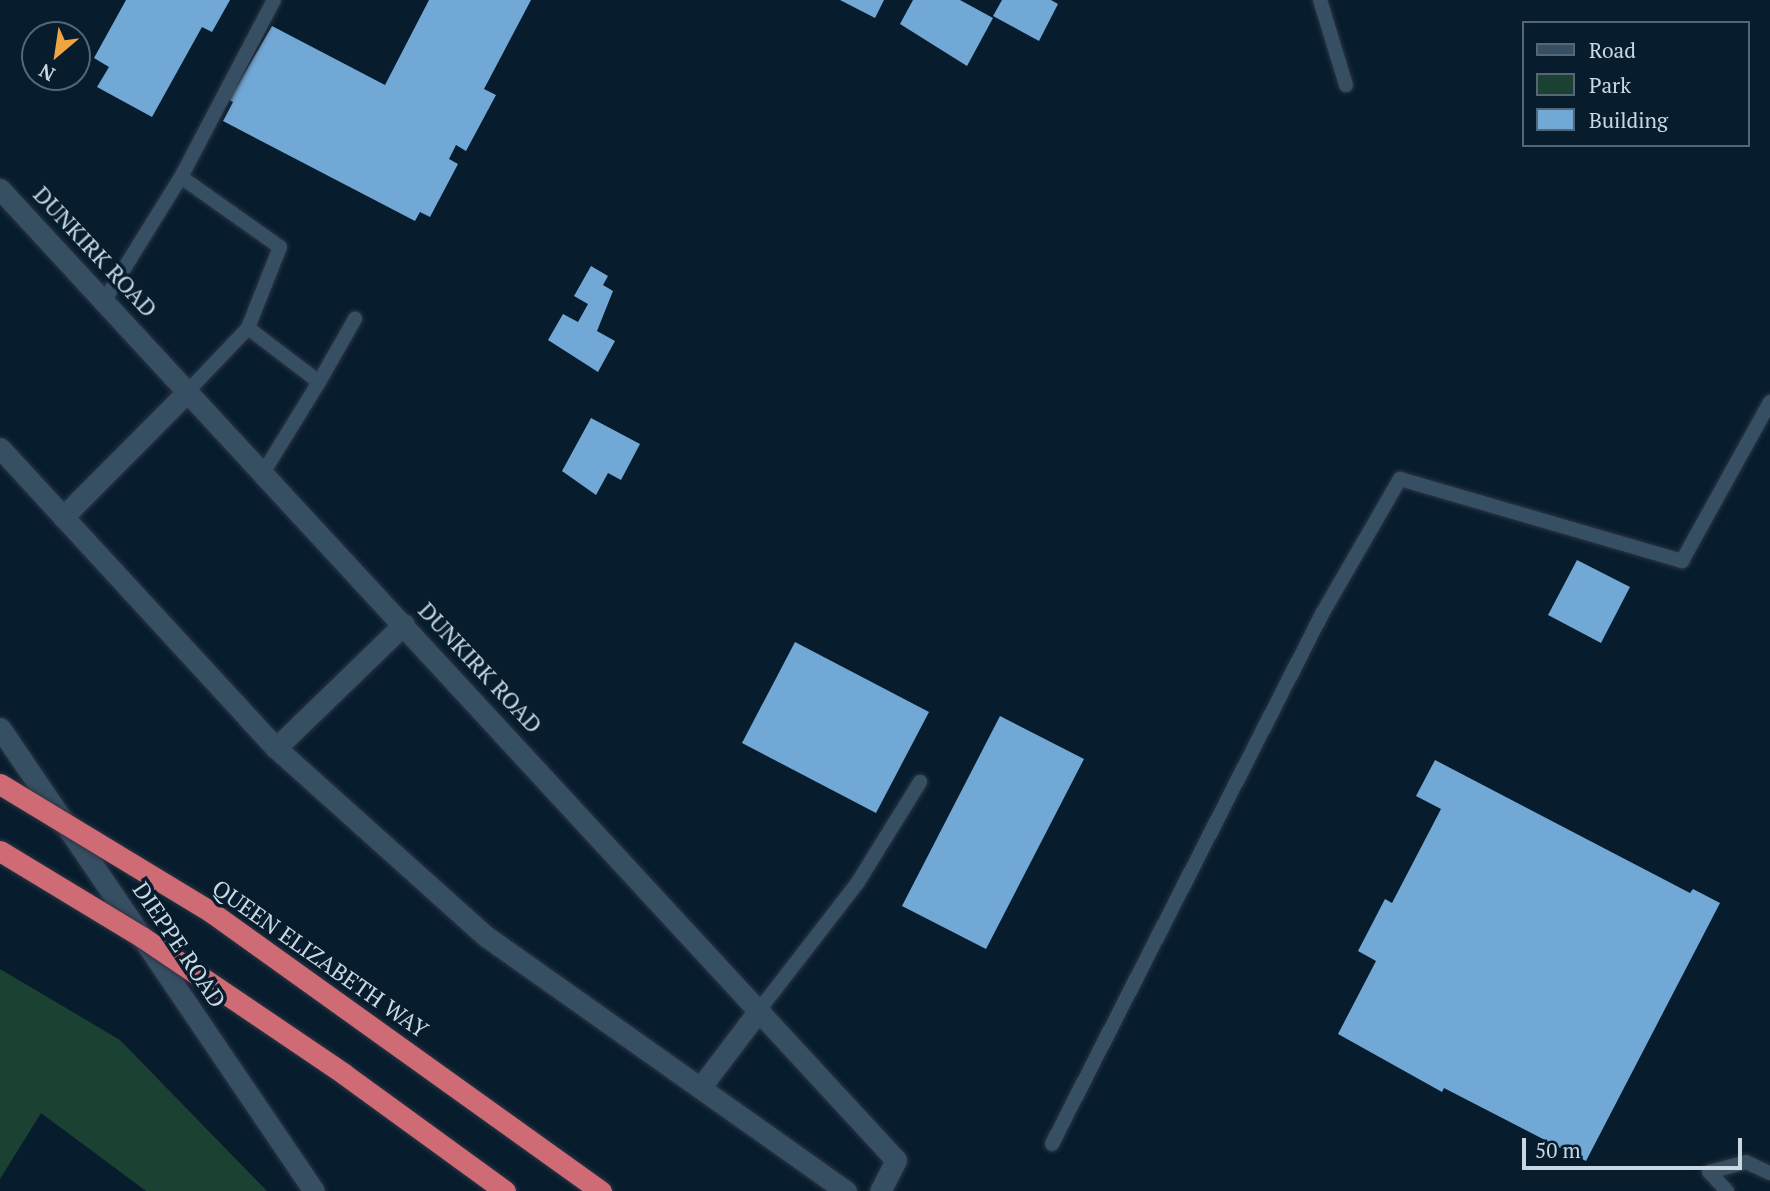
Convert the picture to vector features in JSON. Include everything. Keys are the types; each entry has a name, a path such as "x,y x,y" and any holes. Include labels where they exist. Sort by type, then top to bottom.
{"highway":[{"name":"QUEEN ELIZABETH WAY","path":"0,784 211,912 601,1191"},
{"path":"0,851 153,945 344,1074 505,1191"}],"street":[{"name":"DUNKIRK ROAD","path":"4,202 104,301 188,391 760,1009 896,1160 880,1191"},
{"path":"63,517 188,391"},
{"path":"0,448 276,748 487,937 846,1191"},
{"path":"276,748 404,624"},
{"name":"DIEPPE ROAD","path":"0,728 314,1191"},
{"path":"700,1088 760,1009"}],"lane":[{"path":"104,301 181,177 274,0"},
{"path":"1320,0 1346,85"},
{"path":"181,177 280,247 248,328 188,391"},
{"path":"263,473 355,318"},
{"path":"248,328 319,382"},
{"path":"1052,1144 1322,614 1400,479 1682,561 1770,402"},
{"path":"760,1009 858,882 920,782"},
{"path":"1727,1191 1709,1172 1746,1162 1770,1173"}],"green space":[{"path":"0,969 120,1040 267,1191 146,1191 41,1113 0,1179"}],"building":[{"path":"126,0 230,0 212,32 202,27 152,117 97,87 109,67 94,58"},
{"path":"429,0 531,0 484,89 496,95 466,151 456,145 449,159 458,164 430,217 420,212 415,221 223,121 233,102 229,100 272,26 385,85"},
{"path":"840,0 884,0 875,18"},
{"path":"913,0 960,0 993,18 967,66 900,24"},
{"path":"1002,0 1051,0 1058,4 1039,41 993,16"},
{"path":"591,266 608,276 603,285 613,291 597,331 615,341 598,372 548,340 563,314 578,322 588,304 574,296"},
{"path":"591,418 640,444 621,480 608,473 596,495 562,471"},
{"path":"1577,560 1630,587 1601,643 1548,615"},
{"path":"795,642 929,712 876,813 742,743"},
{"path":"1000,716 1084,759 986,949 902,906"},
{"path":"1435,760 1690,893 1693,889 1720,903 1586,1161 1444,1088 1442,1092 1338,1034 1376,961 1358,951 1385,899 1392,903 1441,809 1416,796"}]}
